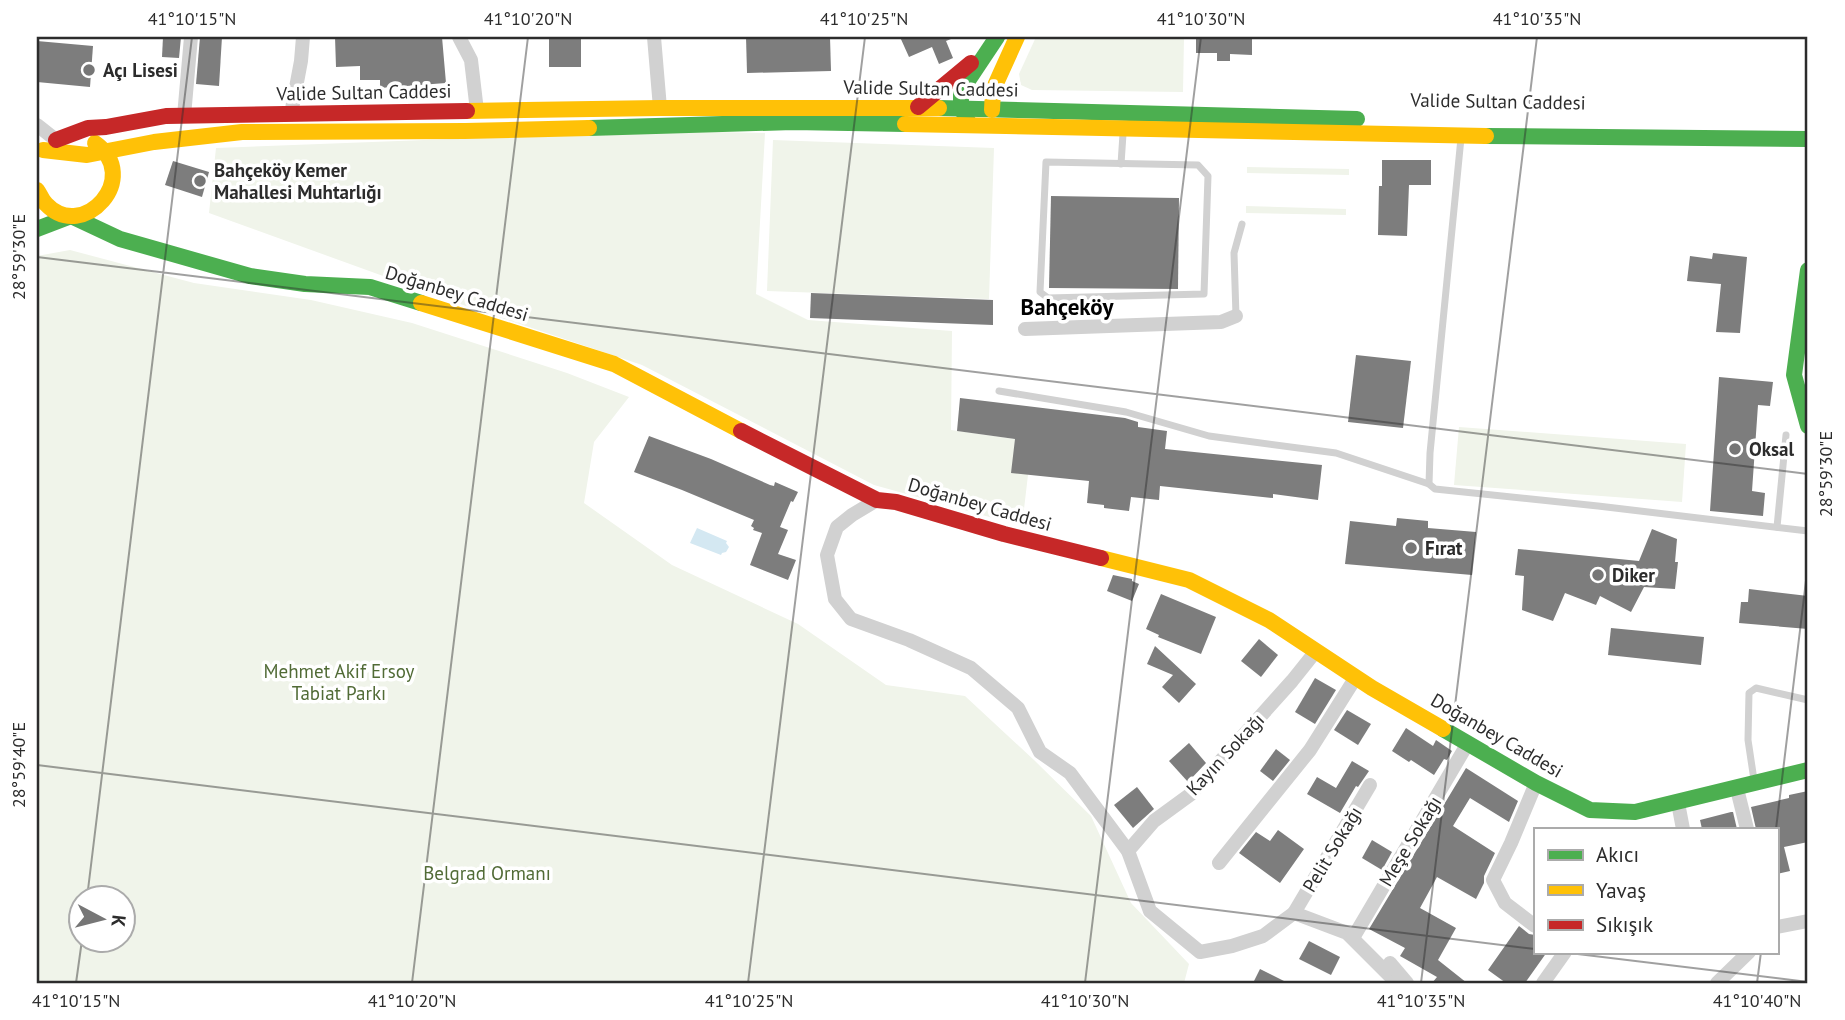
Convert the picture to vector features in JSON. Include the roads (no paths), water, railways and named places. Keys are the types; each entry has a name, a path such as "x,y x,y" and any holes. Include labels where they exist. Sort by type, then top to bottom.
{"main road":[{"path":"992,110 993,90 1017,37"},
{"path":"918,107 993,43"},
{"path":"971,126 961,108 961,91 993,43"},
{"name":"Valide Sultan Caddesi","path":"46,148 88,128 166,116 660,108 961,108 1461,129 1808,139"},
{"name":"Valide Sultan Caddesi","path":"106,152 153,142 242,132 465,131 793,122 1123,130 1808,128"},
{"path":"46,148 65,137 84,137 106,152 112,167 112,185"},
{"path":"37,229 71,216 85,214 98,207 128,164 153,142"},
{"name":"Doğanbey Caddesi","path":"37,194 53,210 120,239 250,276 305,284 370,287 614,364 877,500 895,502 1004,534 1189,580 1269,620 1356,677 1536,783 1590,810 1634,812 1808,770"},
{"path":"104,202 110,224 120,239"},
{"path":"1807,281 1794,375 1808,426"}],"street":[{"path":"184,116 191,37"},
{"path":"291,114 303,37"},
{"path":"459,37 471,60 477,111"},
{"path":"654,37 660,108"},
{"path":"37,125 46,148"},
{"path":"1025,329 1221,322 1236,316"},
{"path":"877,500 836,527 827,555 835,599 851,619 909,640 971,668 1018,708 1040,752 1070,774 1128,851 1150,911 1200,952 1263,936 1294,913 1355,934 1395,968 1407,983"},
{"name":"Kayın Sokağı","path":"1128,851 1154,821 1191,794 1316,651"},
{"path":"1219,863 1310,750 1356,677"},
{"name":"Meşe Sokağı","path":"1355,934 1468,743"},
{"path":"1534,925 1505,903 1493,880 1536,783"},
{"name":"Pelit Sokağı","path":"1294,913 1370,785"},
{"path":"1737,789 1747,828"},
{"path":"1678,803 1683,828"},
{"path":"1778,927 1808,921"},
{"path":"1355,934 1394,983"},
{"path":"1544,983 1564,954"},
{"path":"1717,983 1747,954"}],"lane":[{"path":"1429,484 1461,129"},
{"path":"1121,164 1123,130"},
{"path":"1046,162 1121,164 1198,165 1208,176 1204,294 1048,298 1040,292 1046,162"},
{"path":"1236,316 1234,253 1242,224"},
{"path":"999,391 1126,412 1209,436 1336,453 1429,484 1435,489 1808,531"},
{"path":"1777,527 1786,435"},
{"path":"1754,784 1748,740 1749,692 1756,688 1808,700"}],"water":[{"path":"697,528 727,541 729,547 726,552 721,555 690,543"}],"place":[{"name":"Açı Lisesi","path":"89,70"},
{"name":"Bahçeköy Kemer Mahallesi Muhtarlığı","path":"200,181"},
{"name":"Oksal","path":"1735,449"},
{"name":"Fırat","path":"1411,548"},
{"name":"Diker","path":"1598,575"}],"district":[{"name":"Bahçeköy","path":"1067,306"}],"park label":[{"name":"Mehmet Akif Ersoy Tabiat Parkı","path":"339,682"},
{"name":"Belgrad Ormanı","path":"487,873"}]}
